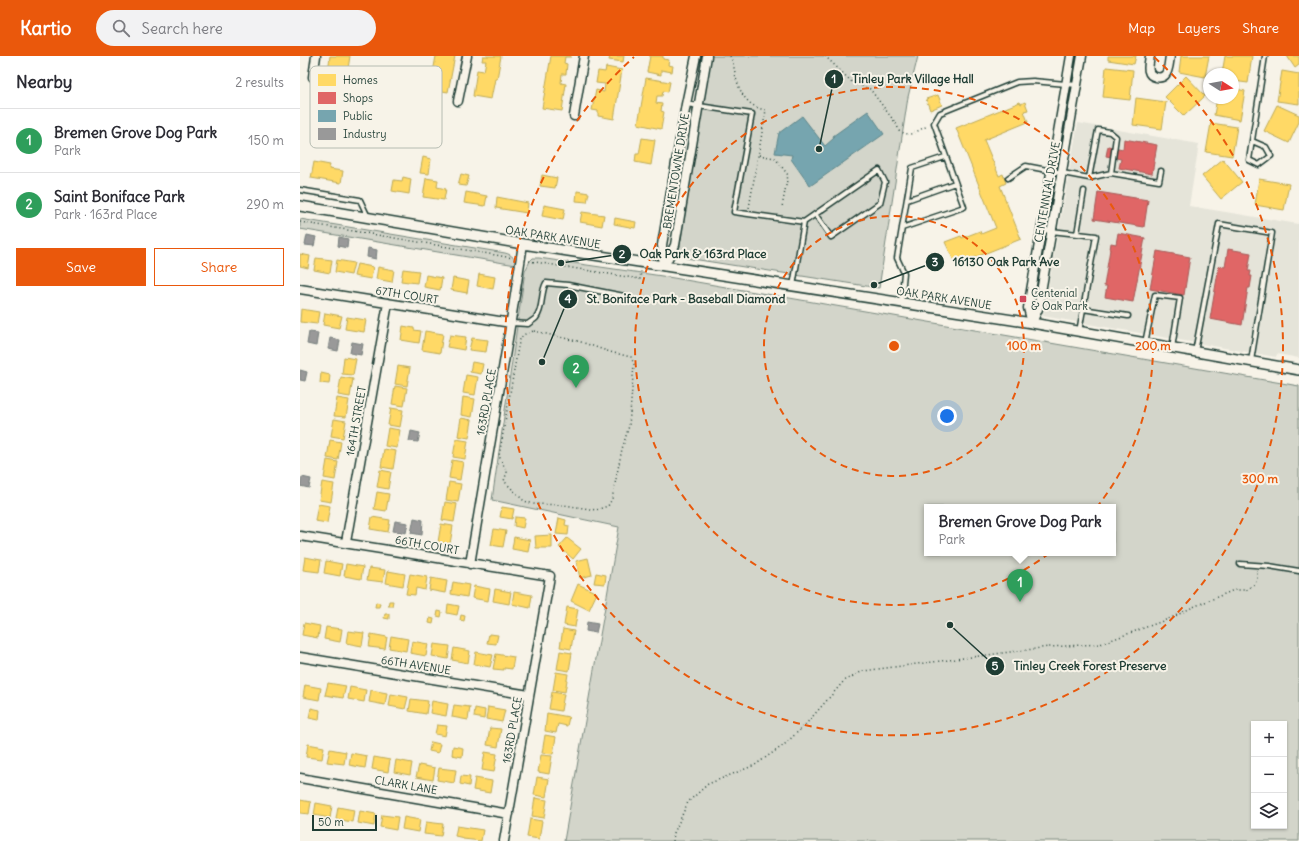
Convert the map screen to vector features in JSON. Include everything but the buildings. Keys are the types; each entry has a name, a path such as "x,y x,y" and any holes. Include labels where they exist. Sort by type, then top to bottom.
{"street":[{"path":"315,66 316,56"},
{"path":"458,101 467,56"},
{"path":"574,116 584,56"},
{"name":"BREMENTOWNE DRIVE","path":"664,266 662,244 686,104 696,56"},
{"name":"BREMENTOWNE DRIVE","path":"664,266 675,245 707,56"},
{"name":"CENTENNIAL DRIVE","path":"1032,324 1028,308 1071,56"},
{"name":"CENTENNIAL DRIVE","path":"1032,324 1038,309 1082,56"},
{"path":"1150,56 1148,70 1154,77 1160,78 1168,71 1170,56"},
{"name":"OAK PARK AVENUE","path":"300,206 523,244 1032,324 1299,370"},
{"name":"163RD PLACE","path":"470,564 523,244"},
{"name":"67TH COURT","path":"300,289 511,323"},
{"name":"164TH STREET","path":"346,542 388,303"},
{"name":"66TH COURT","path":"300,536 346,542 470,564 550,576"},
{"name":"163RD PLACE","path":"504,841 550,576"},
{"name":"66TH AVENUE","path":"300,657 529,695"},
{"name":"CLARK LANE","path":"300,778 509,814"}],"lane":[{"path":"1252,141 1266,147 1271,156 1259,165 1249,160 1265,56"},
{"path":"902,228 964,207 934,123 940,112 1017,82 1033,81 1077,85"},
{"path":"686,104 752,114 734,212 804,222 815,214 854,188 879,170 885,182 880,203 831,237 815,214"},
{"path":"1089,178 1098,130 1110,132 1116,137 1111,173"},
{"path":"900,303 904,273 897,258 912,168 945,157"},
{"path":"1008,178 1026,166 1089,178 1111,173 1159,181 1161,171"},
{"path":"907,200 955,183"},
{"path":"300,190 360,200 368,218"},
{"path":"1077,234 1084,191"},
{"path":"793,286 804,222"},
{"path":"1195,352 1219,224 1272,233 1251,362"},
{"path":"1041,230 1096,236 1079,332"},
{"path":"511,323 528,324 536,318 540,307 543,288 546,283 568,285 624,296"},
{"path":"1145,343 1155,295 1180,298 1172,348"},
{"path":"1083,309 1128,316"},
{"path":"1240,564 1256,564 1299,571"}],"path":[{"path":"825,56 853,83 870,89 899,130 907,135 921,128"},
{"path":"758,155 775,158 788,176 782,207"},
{"path":"300,222 512,258"},
{"path":"530,261 640,279"},
{"path":"534,331 581,342 610,352 632,357 634,364 629,426 622,449 612,499 608,506 596,510 564,505 534,504 524,501 504,481 507,472 499,456 516,355 521,336 526,332 534,331"},
{"path":"673,841 674,833 688,802 708,784 755,765 784,745 805,725 844,681 862,671 1048,647 1100,644 1171,618 1234,590 1246,590 1255,584 1257,578 1256,564"}],"shaded area":[{"path":"711,56 918,56 908,97 879,288 686,258 679,250"},
{"path":"1078,123 1199,144 1189,206 1298,224 1299,222 1299,358 1277,354 1276,357 1043,316"},
{"path":"300,219 505,253 513,257 516,265 300,229"},
{"path":"533,258 662,276 1299,386 1299,841 564,841 619,527 492,500 525,271"}],"place":[{"name":"Tinley Park Village Hall","path":"819,149"},
{"name":"Oak Park & 163rd Place","path":"561,263"},
{"name":"16130 Oak Park Ave","path":"874,285"},
{"name":"Centenial & Oak Park","path":"1023,299"},
{"name":"St. Boniface Park - Baseball Diamond","path":"542,362"},
{"name":"Saint Boniface Park","path":"576,388"},
{"name":"Bremen Grove Dog Park","path":"1020,602"},
{"name":"Tinley Creek Forest Preserve","path":"950,625"}]}
